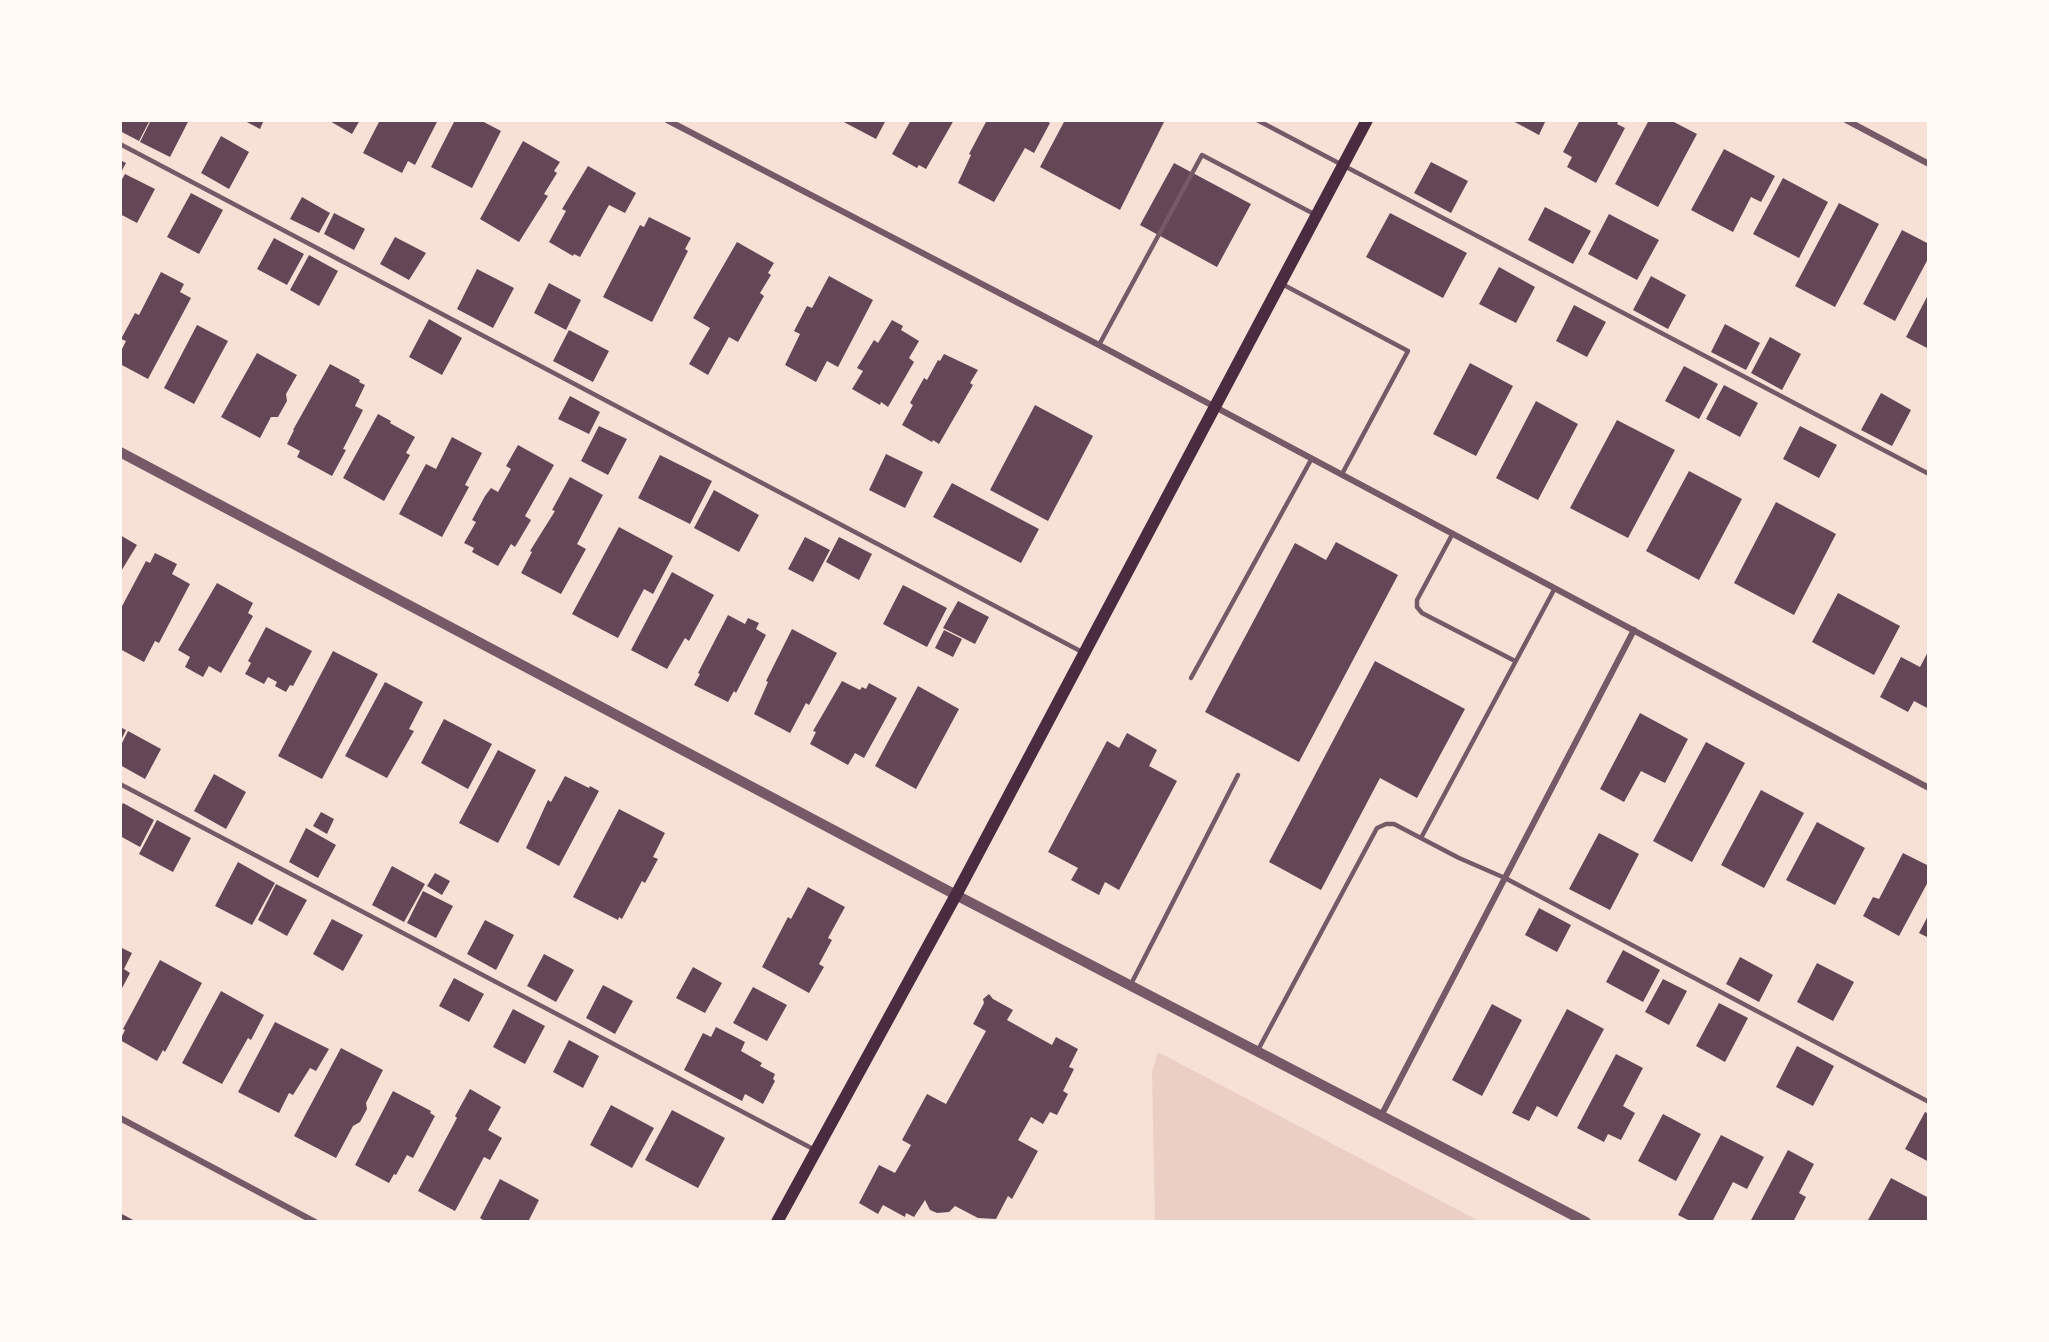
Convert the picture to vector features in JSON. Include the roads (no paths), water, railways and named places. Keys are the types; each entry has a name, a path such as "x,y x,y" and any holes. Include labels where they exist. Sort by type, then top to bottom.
{"main road":[{"path":"777,1222 956,895 1367,120"}],"street":[{"path":"667,120 1099,345 1929,788"},
{"path":"1846,120 1929,164"},
{"path":"120,452 956,895 1586,1222"},
{"path":"1381,1116 1635,630"},
{"path":"120,1119 315,1222"}],"lane":[{"path":"1257,120 1929,474"},
{"path":"120,144 1084,653"},
{"path":"1099,345 1202,155 1316,215"},
{"path":"1280,283 1408,351 1342,474"},
{"path":"1191,678 1312,458"},
{"path":"1452,533 1417,600 1417,608 1422,613 1515,661"},
{"path":"1421,838 1555,588"},
{"path":"1130,986 1238,775"},
{"path":"120,784 815,1150"},
{"path":"1258,1052 1377,828 1386,824 1394,824 1505,878 1929,1102"}]}
